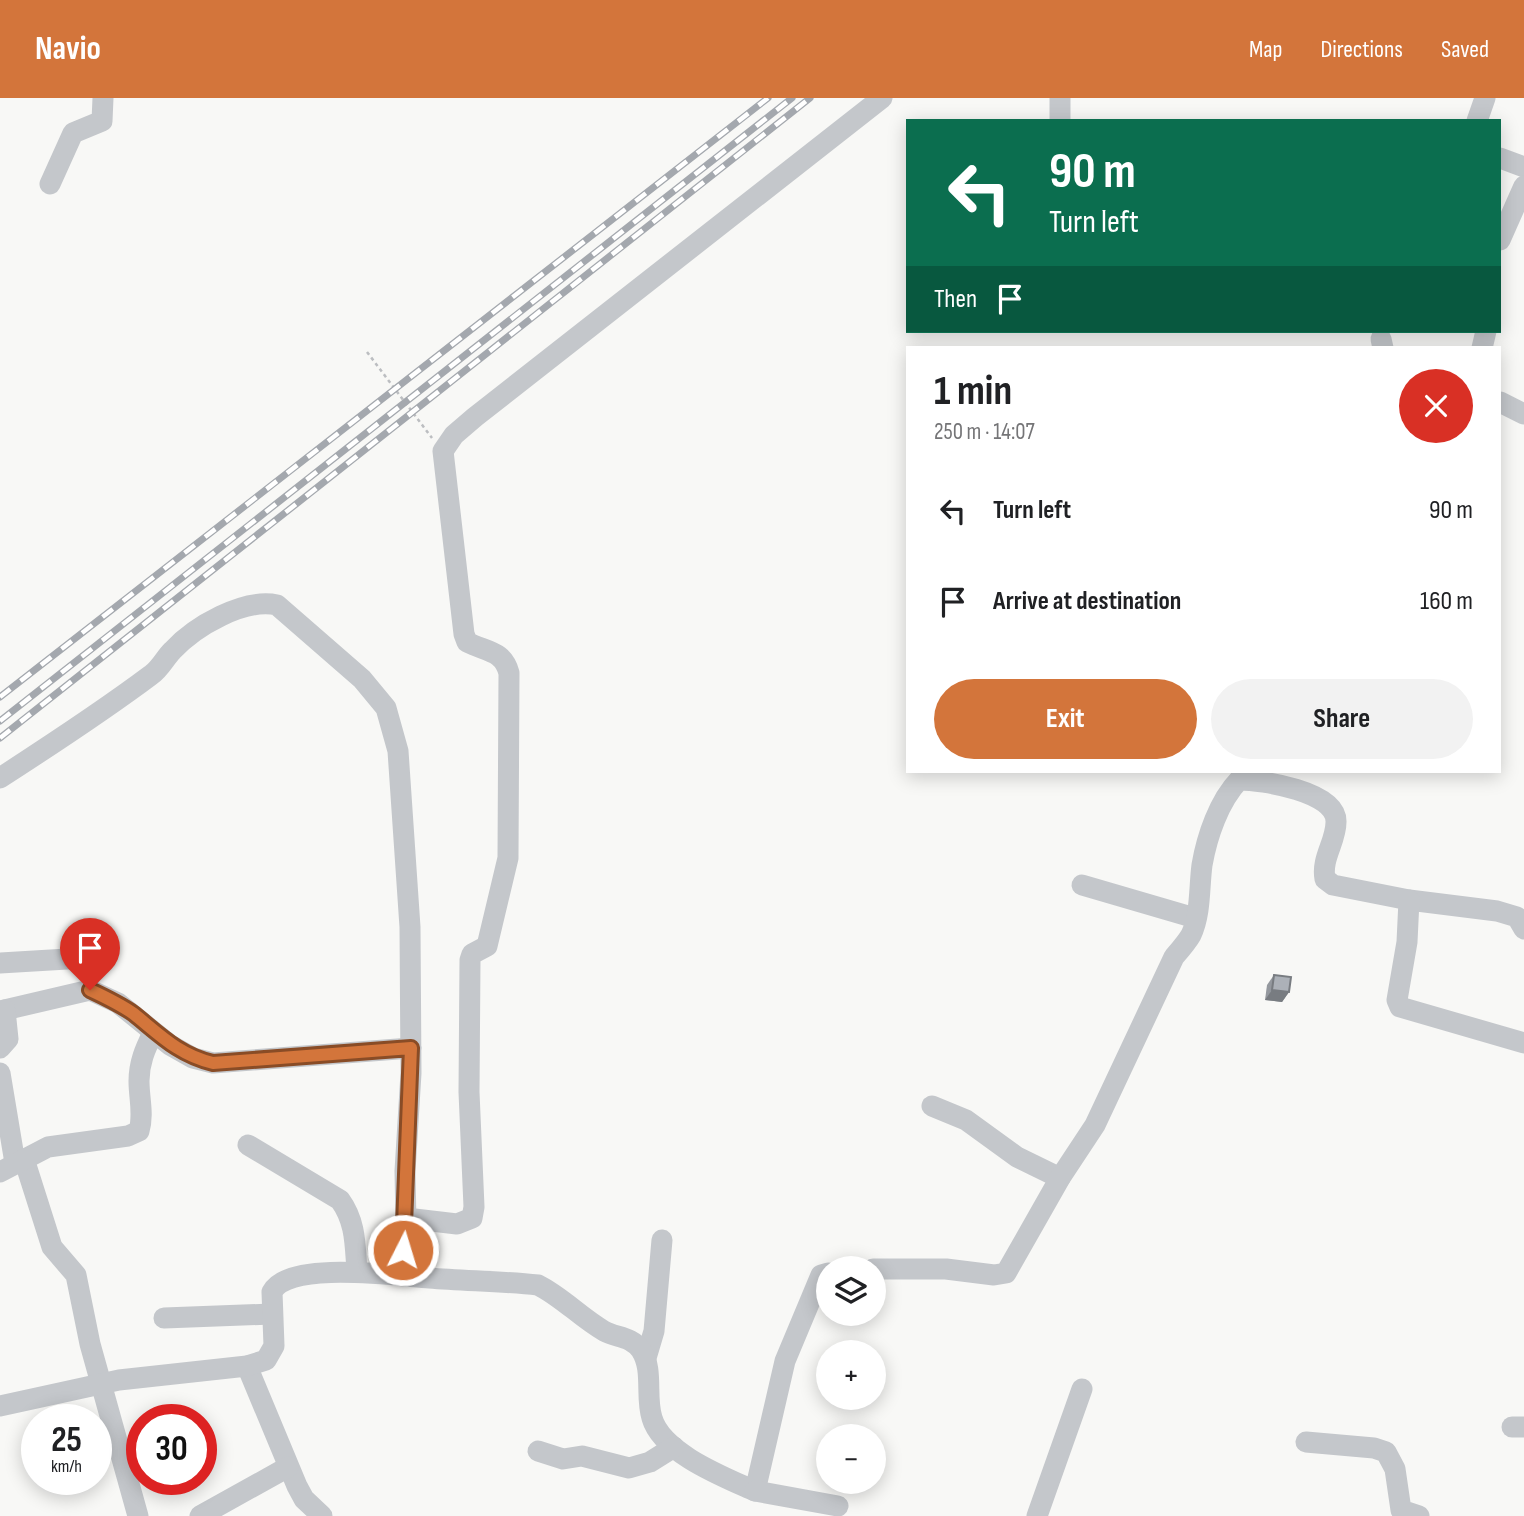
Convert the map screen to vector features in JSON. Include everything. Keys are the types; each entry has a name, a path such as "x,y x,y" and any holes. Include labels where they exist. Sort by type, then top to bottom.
{"street":[{"path":"50,184 72,133 102,121 103,98"},
{"path":"406,1218 445,1224 466,1222 472,1218 470,960 487,946 508,858 509,673 505,660 499,654 467,642 464,634 443,451 454,435 475,417 882,98"},
{"path":"1060,98 1060,119"},
{"path":"1478,119 1485,98"},
{"path":"1501,158 1524,167"},
{"path":"1501,238 1524,186"},
{"path":"1501,402 1524,414"},
{"path":"0,778 155,673 174,648 217,618 239,607 263,602 277,605 339,655 386,708 398,751 410,927 411,1048 406,1218 400,1275"},
{"path":"886,1269 946,1269 993,1275 1006,1273 1060,1178 1095,1125 1174,957 1191,934 1202,863 1215,821 1227,793 1239,776 1325,801 1334,811 1336,822 1323,868 1325,879 1333,885 1409,900 1497,911 1517,917 1524,929"},
{"path":"1082,885 1195,918"},
{"path":"1409,900 1398,1004 1524,1043"},
{"path":"0,962 84,958"},
{"path":"0,1048 8,1039 2,1011 90,990 118,1003 153,1033 193,1058 213,1063 411,1048"},
{"path":"13,1165 48,1147 128,1136 139,1131 143,1119 139,1081 141,1056 153,1033"},
{"path":"0,1073 5,1126 13,1165 52,1247 76,1275 90,1344 138,1516"},
{"path":"932,1106 966,1120 1017,1157 1060,1178"},
{"path":"248,1145 340,1200 354,1226 356,1271"},
{"path":"662,1240 654,1331 646,1358 652,1418 662,1437 718,1475 755,1491 838,1506"},
{"path":"0,1406 102,1383 247,1366 271,1355 274,1346 272,1292 281,1282 306,1276 356,1271 538,1285 554,1293 583,1318 607,1333 627,1338 638,1346 646,1358"},
{"path":"755,1491 785,1361 816,1287"},
{"path":"164,1318 271,1314"},
{"path":"247,1366 304,1499 322,1516"},
{"path":"1037,1516 1082,1389"},
{"path":"1306,1442 1374,1448 1385,1452 1395,1469 1401,1510 1419,1516"},
{"path":"538,1451 562,1458 582,1456 629,1468 650,1462 674,1447"},
{"path":"200,1516 288,1466"}],"path":[{"path":"367,352 410,413 443,451"}],"building":[{"path":"1274,975 1291,977 1289,992 1272,990"}],"railway":[{"path":"0,697 768,98"},
{"path":"0,721 792,98"},
{"path":"0,738 810,98"}],"route":[{"path":"90,990 118,1003 170,1045 193,1058 213,1063 411,1048 403,1250"}]}
